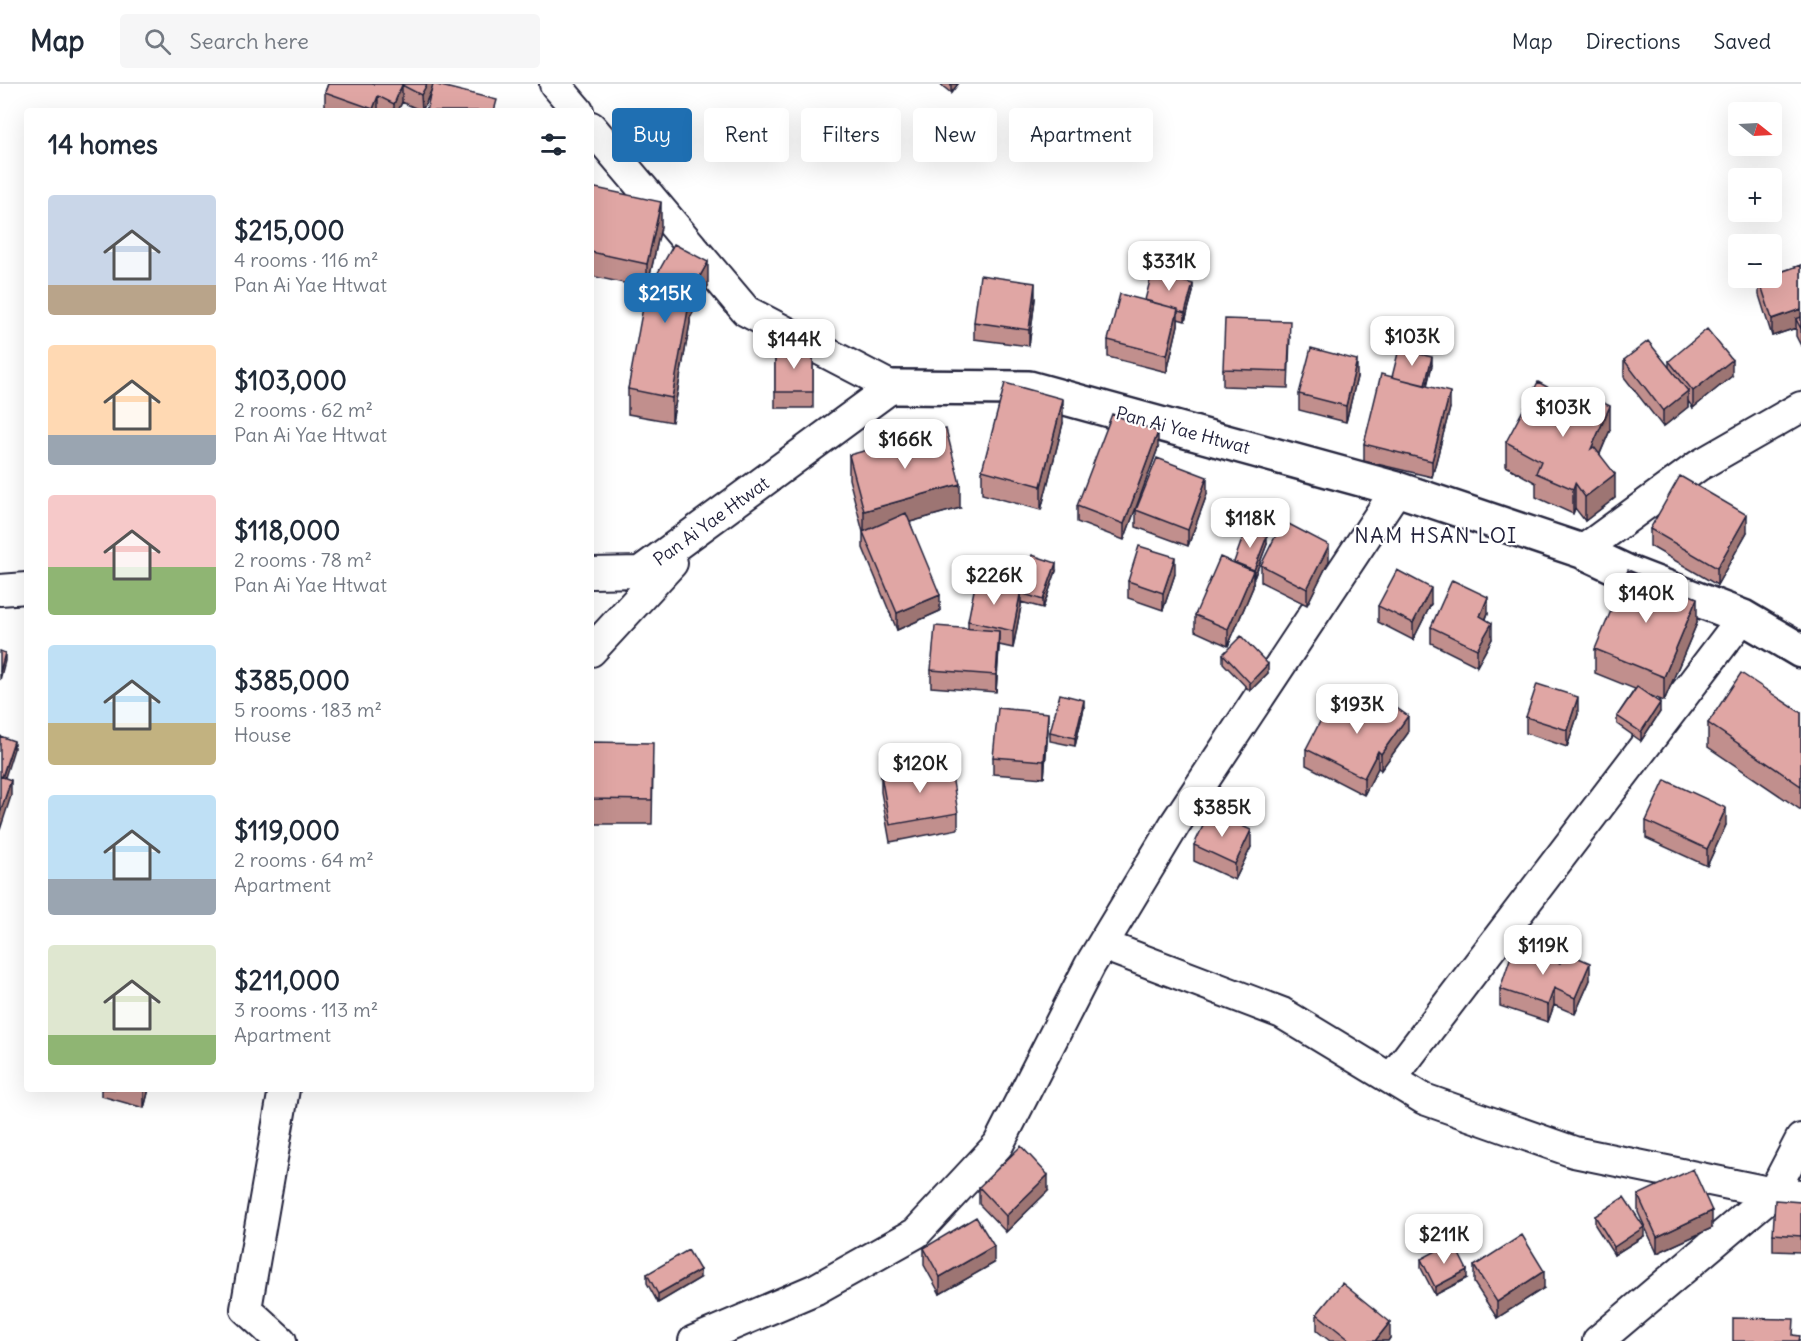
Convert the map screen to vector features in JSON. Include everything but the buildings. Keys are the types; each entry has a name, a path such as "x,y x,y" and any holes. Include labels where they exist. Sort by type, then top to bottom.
{"street":[{"path":"555,84 575,108"},
{"path":"594,131 746,312 892,387"},
{"name":"Pan Ai Yae Htwat","path":"594,573 640,572 892,387 1029,388 1397,489 1582,551 1629,573 1743,617 1801,651"},
{"path":"1582,551 1698,466 1801,407"},
{"path":"694,1341 816,1289 916,1233 998,1145 1090,965 1175,824 1397,489"},
{"path":"594,648 708,523"},
{"path":"0,590 24,588"},
{"path":"1391,1079 1743,617"},
{"path":"1103,945 1282,1013 1424,1099 1574,1152 1787,1194"},
{"path":"281,1341 246,1309 283,1092"},
{"path":"1598,1341 1787,1194 1801,1139"}],"district":[{"name":"NAM HSAN LOI","path":"1436,535"}]}
